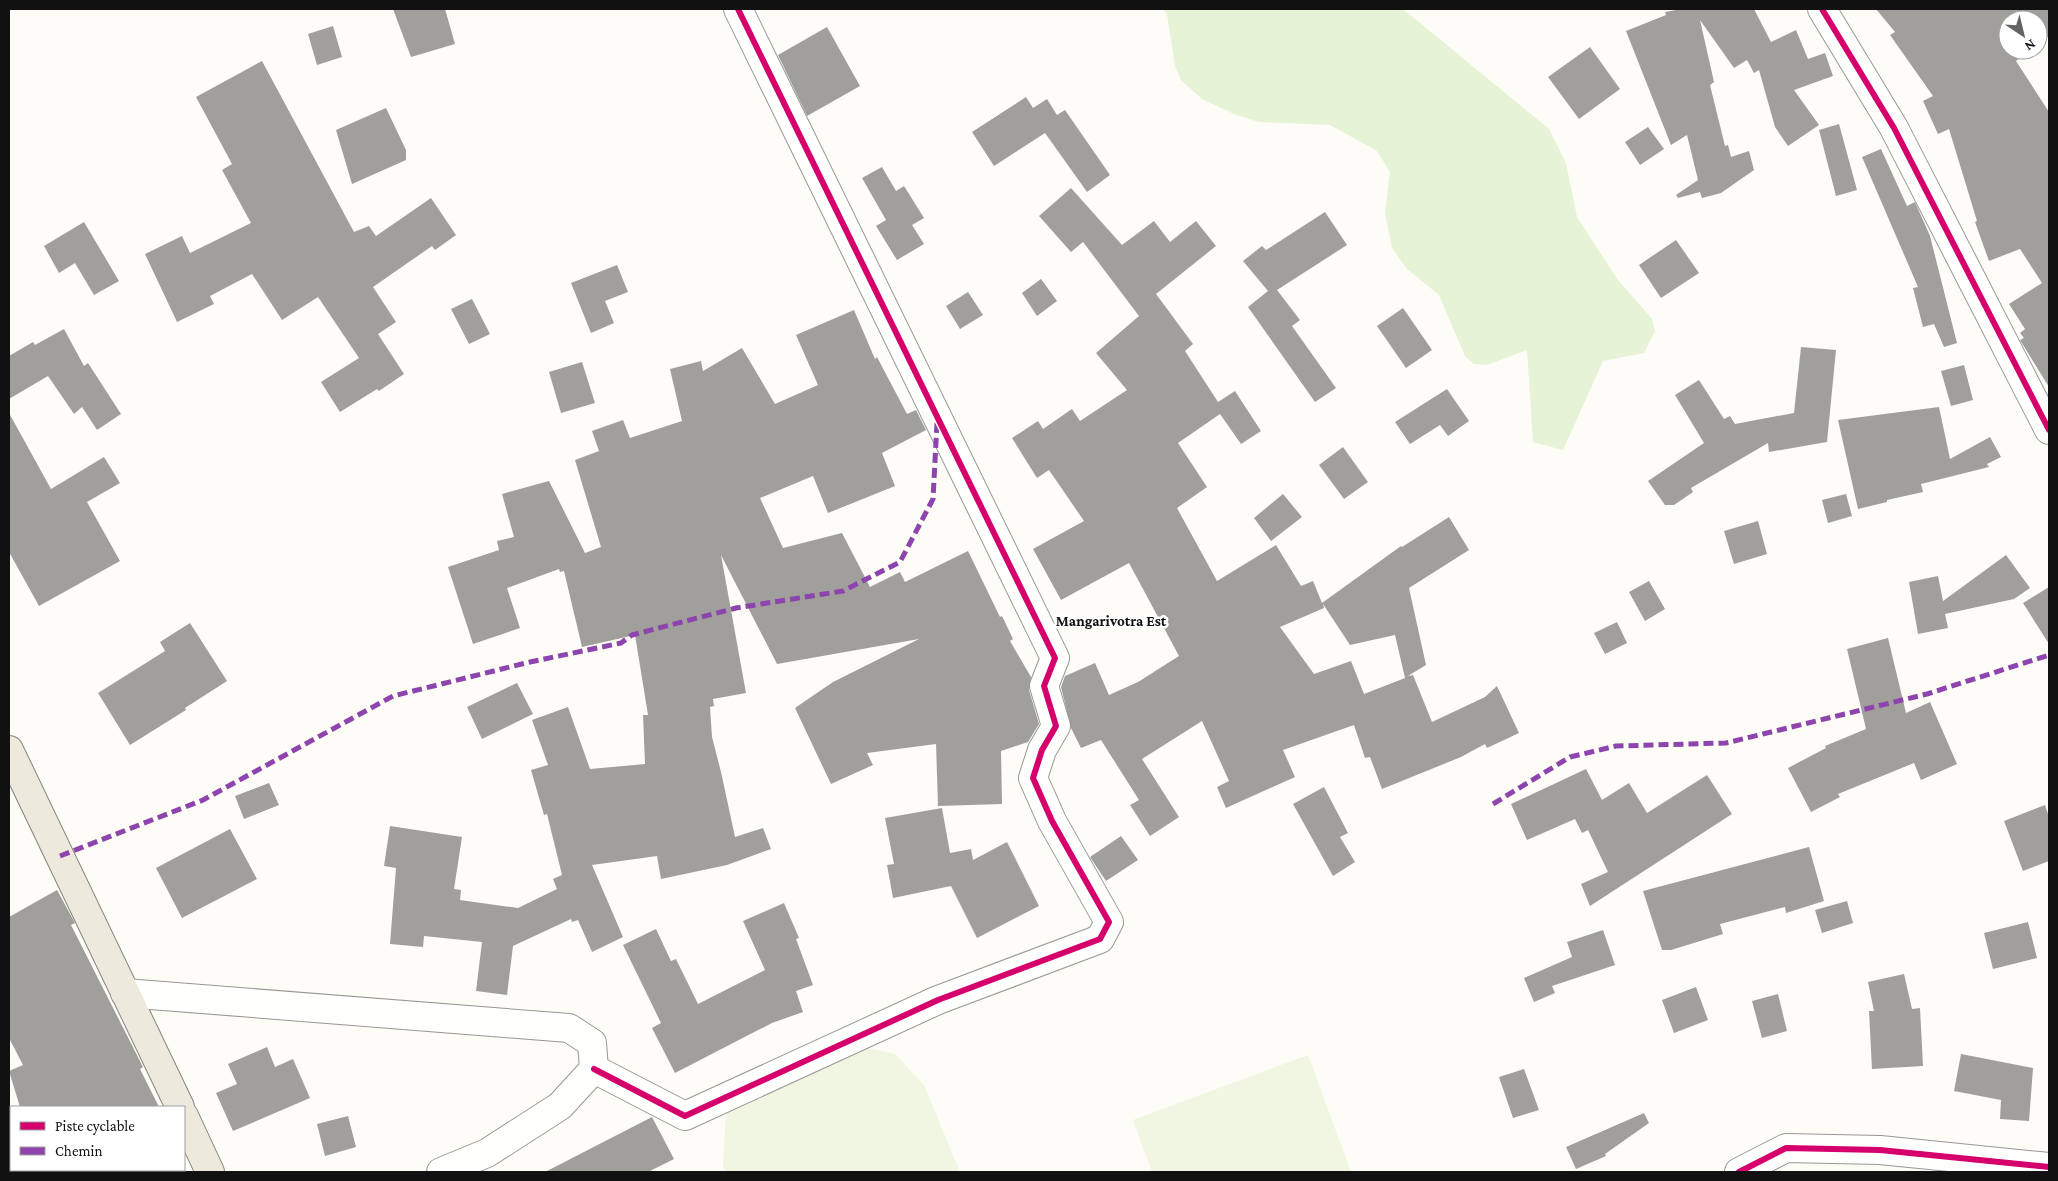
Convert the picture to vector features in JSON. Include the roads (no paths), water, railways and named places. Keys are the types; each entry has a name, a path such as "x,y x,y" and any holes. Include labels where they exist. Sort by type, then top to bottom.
{"main road":[{"path":"9,750 180,1106"},
{"path":"185,1118 210,1172"}],"street":[{"path":"594,1069 685,1116 938,1000 1100,939 1108,922 1052,821 1033,778 1042,750 1056,726 1044,686 1055,658 738,9"},
{"path":"1822,9 1894,128 2049,430"},
{"path":"125,992 569,1028 592,1043 594,1069 560,1106 487,1153 441,1172"},
{"path":"1739,1172 1786,1148 1880,1150 2049,1167"}],"district":[{"name":"Mangarivotra Est","path":"1111,621"}]}
